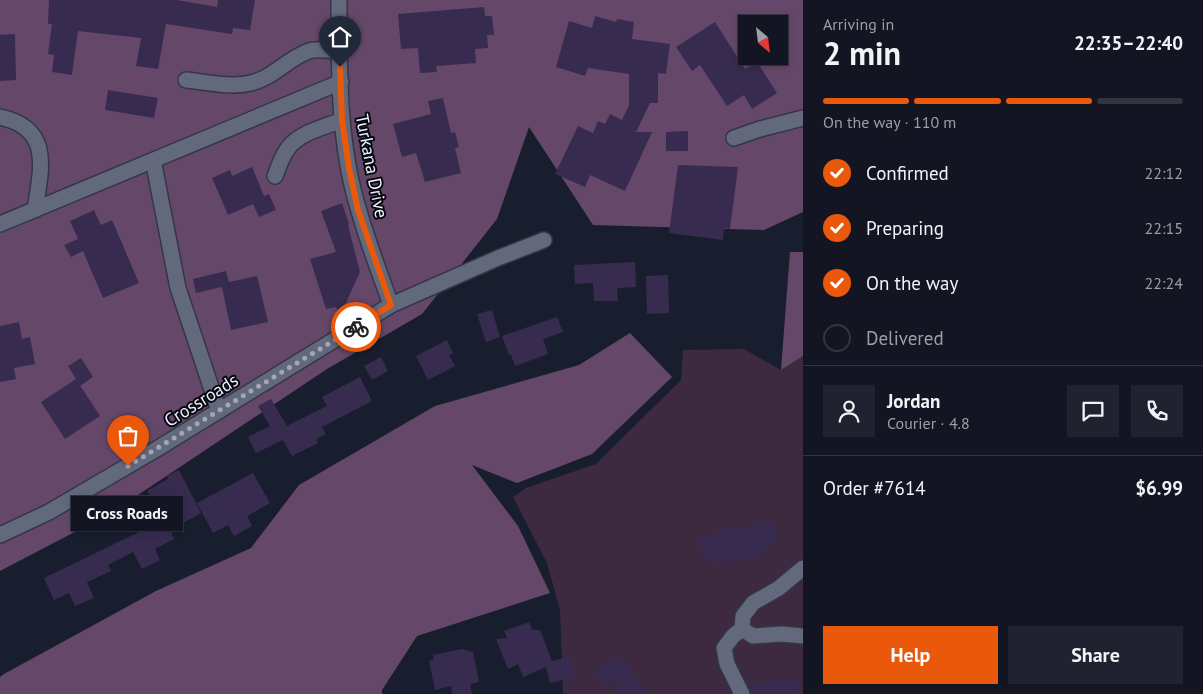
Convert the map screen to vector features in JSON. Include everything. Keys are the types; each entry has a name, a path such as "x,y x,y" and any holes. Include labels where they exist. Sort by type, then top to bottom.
{"street":[{"name":"Turkana Drive","path":"340,0 342,120 349,168 358,210 391,305"},
{"path":"186,80 232,84 252,83 271,74 290,60 310,50 340,51"},
{"path":"0,224 341,82"},
{"path":"0,117 27,127 35,138 40,152 41,164 35,210"},
{"path":"734,138 760,128 803,118"},
{"path":"275,176 287,148 293,142 303,135 342,120"},
{"path":"153,160 178,288 219,411"},
{"name":"Crossroads","path":"0,535 49,512 219,411 391,305 544,240"},
{"path":"742,694 727,664 724,648 733,636 742,629 743,616 752,603 779,588 803,568"},
{"path":"742,629 753,636 782,634 803,636"}],"shaded area":[{"path":"0,0 803,0 803,212 764,230 593,225 529,127 497,219 422,314 327,369 111,513 0,571"},
{"path":"790,252 803,252 803,356 781,370"},
{"path":"630,333 672,377 592,454 517,483 472,465 518,526 550,593 417,636 382,690 382,694 0,694 0,677 4,674 156,591 251,548 299,485 435,406 579,365"},
{"path":"744,349 781,370 803,356 803,694 563,694 560,610 547,563 513,497 526,488 596,464 681,380 683,350"}],"building":[{"path":"49,0 177,0 217,7 218,0 255,0 250,30 233,28 232,34 166,24 158,69 136,66 141,38 78,31 72,75 52,72 54,55 48,54 52,24 48,24"},
{"path":"484,7 485,16 492,16 494,35 487,35 488,48 475,49 476,63 436,66 437,72 420,73 418,48 401,49 398,14"},
{"path":"595,16 616,22 617,19 634,22 632,39 670,44 666,74 658,73 658,103 650,103 636,132 652,132 625,191 590,175 585,187 555,174 578,126 593,133 598,121 605,124 610,114 622,120 629,105 629,74 588,68 585,76 556,67 569,21 592,28"},
{"path":"715,22 738,58 738,65 742,65 745,69 752,65 759,65 777,93 752,109 744,95 727,106 700,65 692,71 676,47"},
{"path":"15,34 16,80 0,81 0,35"},
{"path":"108,90 158,98 154,118 105,110"},
{"path":"443,98 451,133 455,132 459,147 455,148 461,173 425,182 416,153 402,157 393,124 431,114 428,101"},
{"path":"688,131 688,151 666,151 666,132"},
{"path":"678,165 738,167 730,229 724,228 723,240 669,233"},
{"path":"252,167 264,196 269,194 276,210 259,217 253,204 228,215 212,178 230,170 232,176"},
{"path":"342,203 360,272 340,316 336,307 326,309 310,259 336,252 321,211"},
{"path":"94,210 101,225 112,220 139,283 103,298 83,251 71,257 64,245 78,239 70,221"},
{"path":"635,262 636,287 617,288 618,301 594,301 593,283 575,284 574,265"},
{"path":"226,271 229,282 257,276 268,322 231,330 222,287 196,293 193,279"},
{"path":"668,275 669,313 647,314 646,276"},
{"path":"492,310 500,337 486,342 477,314"},
{"path":"557,317 563,332 543,339 548,354 515,366 502,336"},
{"path":"19,322 22,339 30,337 35,364 14,368 16,379 0,382 0,326"},
{"path":"447,340 453,353 449,355 455,366 428,380 416,356"},
{"path":"381,357 388,371 372,380 364,366"},
{"path":"81,358 93,377 80,386 68,366"},
{"path":"360,377 372,401 322,427 326,434 316,439 318,443 292,456 283,440 256,453 248,437 270,426 258,406 271,399 287,426 327,406 322,397"},
{"path":"76,379 100,416 65,439 41,402"},
{"path":"179,470 201,513 170,530 174,539 155,549 160,560 142,569 133,552 108,565 111,571 87,582 94,598 75,606 69,593 54,600 44,578 164,520 147,491 168,479 167,476"},
{"path":"253,473 270,503 247,516 252,526 234,536 228,525 213,533 197,503"},
{"path":"765,519 767,524 772,521 780,542 762,550 763,553 750,559 749,556 715,565 711,557 705,559 697,540 733,525 735,531"},
{"path":"529,622 532,630 540,630 552,661 570,657 575,677 550,683 546,667 523,677 518,664 508,669 496,639 507,638 504,631"},
{"path":"462,649 473,652 479,682 470,684 472,694 452,694 451,686 435,690 429,661 434,660 433,655"},
{"path":"617,650 647,694 616,694 616,679 604,688 593,672 617,657"},
{"path":"798,678 800,694 751,694 748,684"}],"way so far":[{"path":"128,466 356,327"}],"place":[{"name":"Cross Roads","path":"128,466"}],"route":[{"path":"340,67 342,120 349,168 358,210 391,305 356,327"}]}
